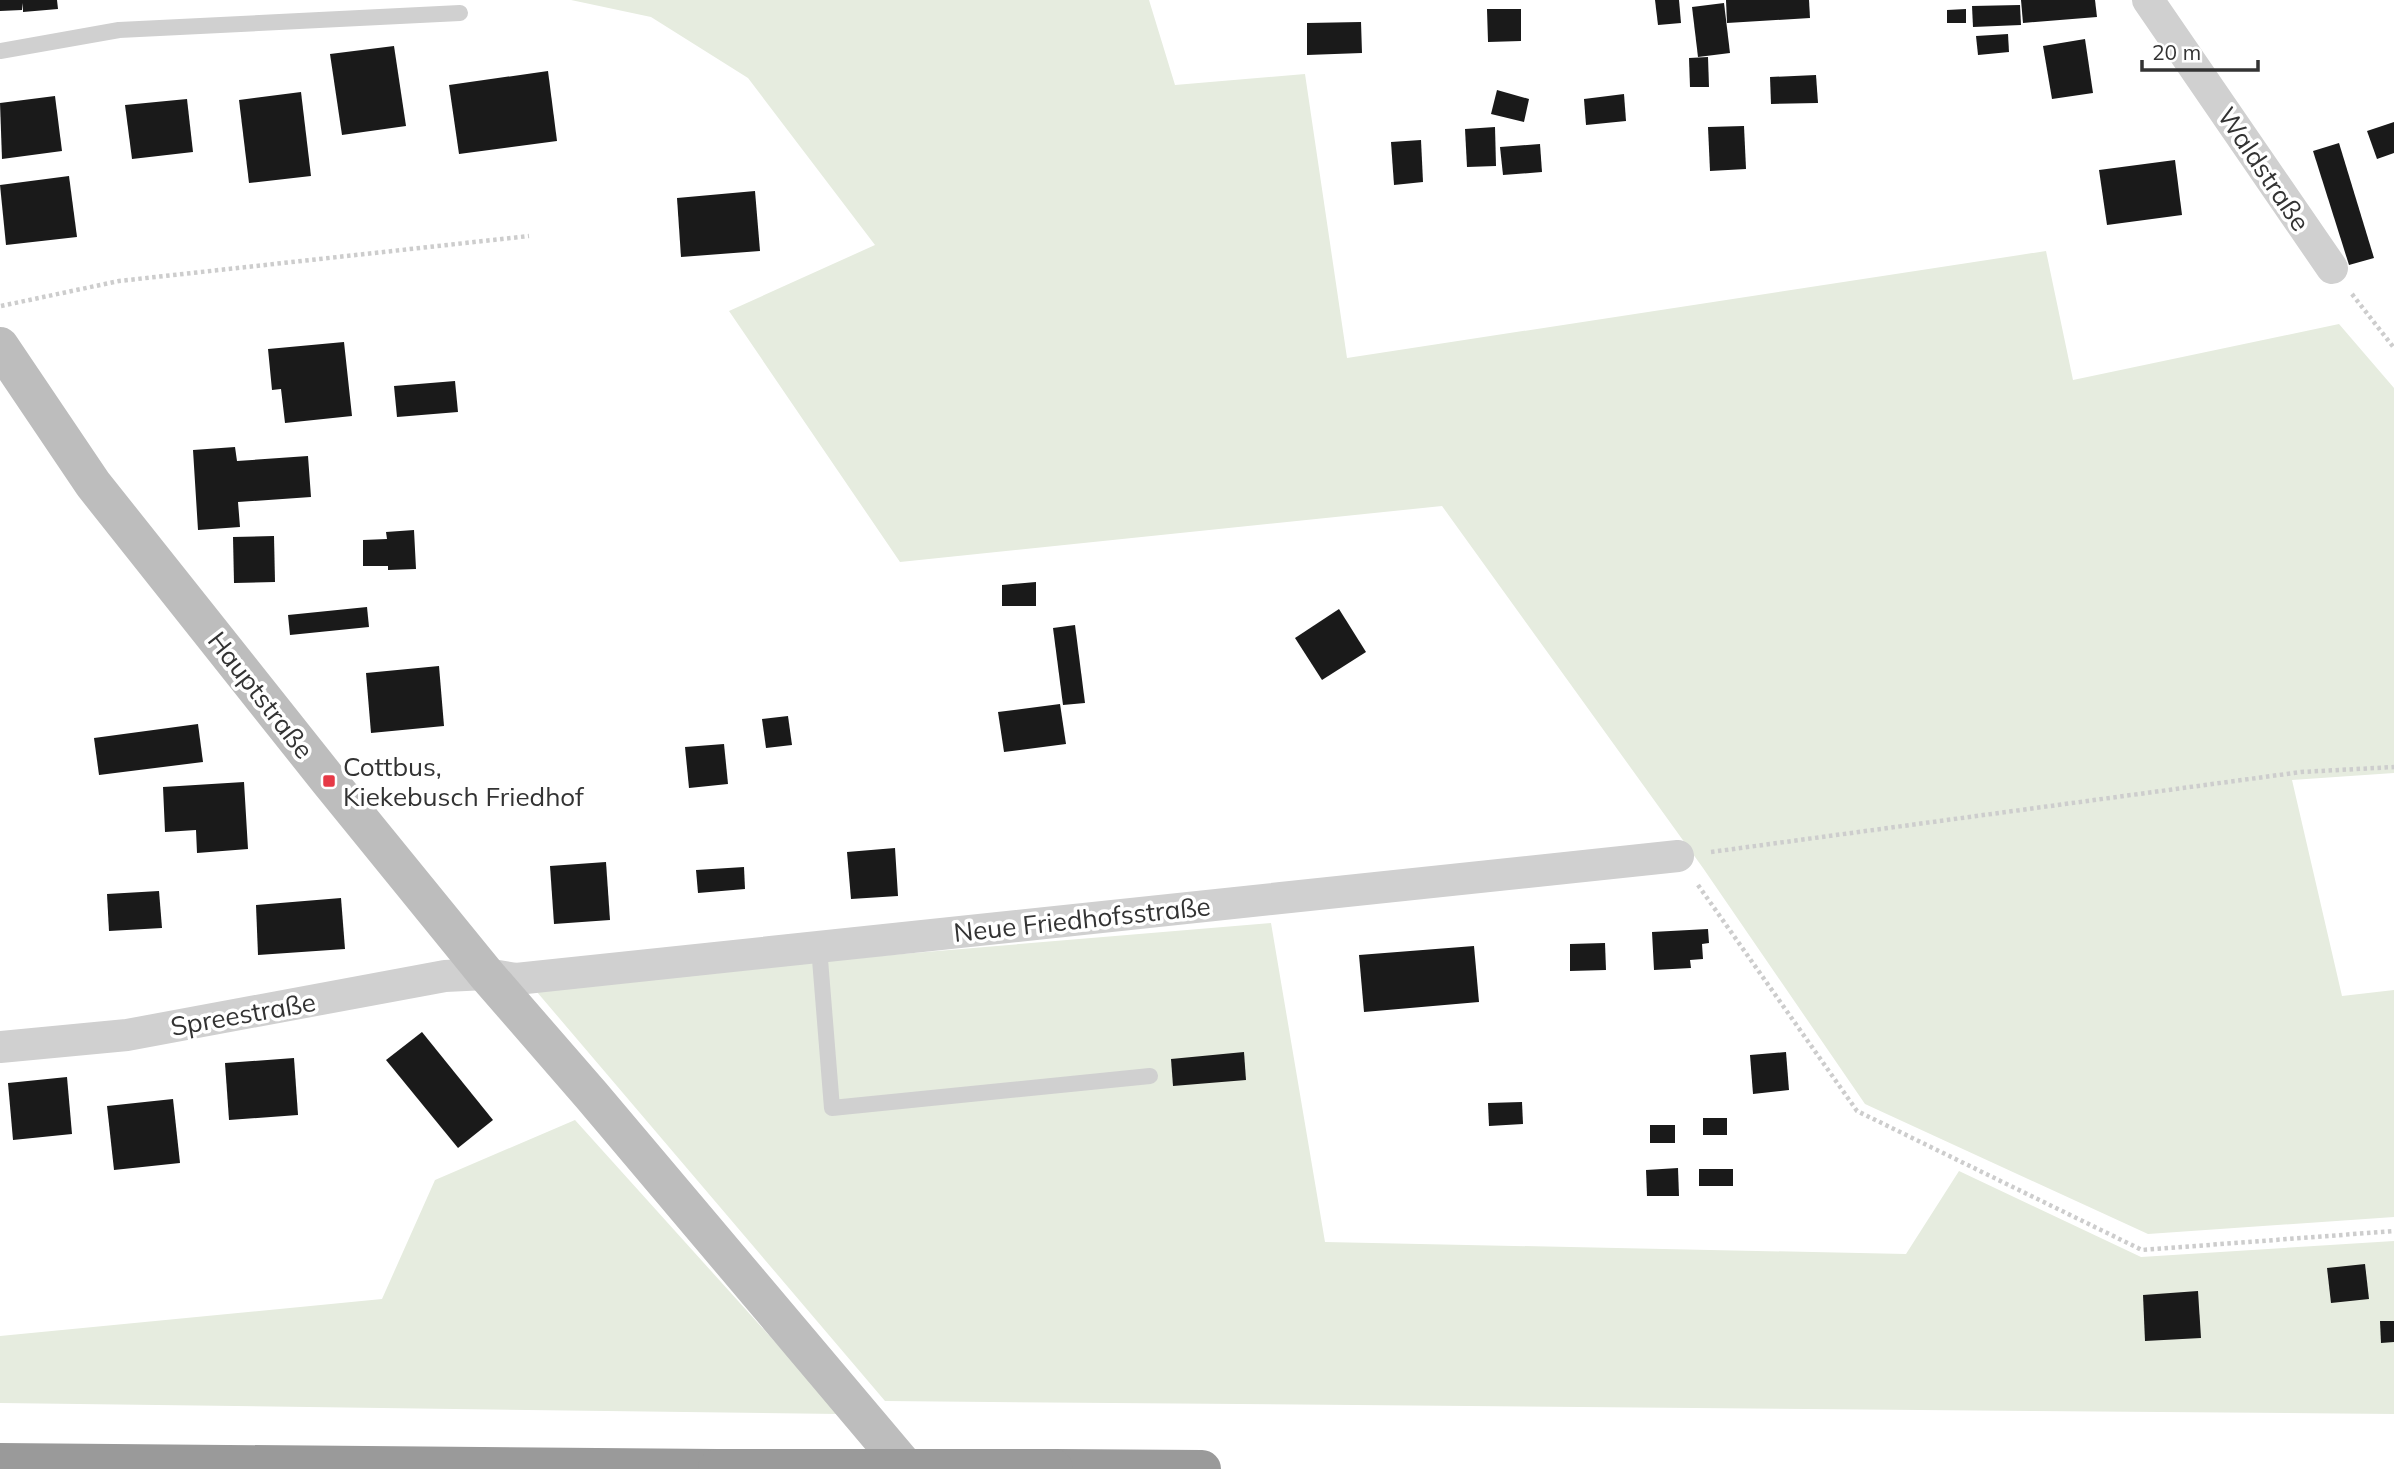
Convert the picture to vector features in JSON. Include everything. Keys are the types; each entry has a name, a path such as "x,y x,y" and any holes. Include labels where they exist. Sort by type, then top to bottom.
{"highway":[{"path":"0,1462 1202,1469"}],"street":[{"name":"Waldstraße","path":"2148,0 2332,268"},
{"name":"Hauptstraße","path":"0,346 93,484 486,974 907,1469"},
{"name":"Neue Friedhofsstraße","path":"486,974 516,979 1678,856"},
{"name":"Spreestraße","path":"0,1047 127,1035 445,976 486,974"}],"lane":[{"path":"0,51 119,30 460,13"},
{"path":"818,947 832,1108 1150,1076"}],"path":[{"path":"0,306 119,281 529,236"},
{"path":"2332,268 2394,348"},
{"path":"2394,767 2301,772 1678,856 1857,1111 2143,1250 2394,1231"}],"shaded area":[{"path":"571,0 1149,0 1175,85 1305,74 1347,358 2046,251 2073,380 2339,324 2394,388 2394,773 2292,780 2342,996 2394,990 2394,1217 2148,1234 1865,1104 1703,868 1442,506 900,562 729,311 875,245 748,78 651,17"},
{"path":"1271,923 1325,1242 1906,1254 1959,1171 2141,1257 2394,1241 2394,1414 885,1401 531,985"},
{"path":"575,1120 840,1414 0,1403 0,1336 382,1299 435,1180"}],"building":[{"path":"0,0 57,0 58,9 23,12 23,3 22,10 0,11"},
{"path":"1655,0 1679,0 1681,23 1658,25"},
{"path":"1726,0 1809,0 1810,18 1727,23"},
{"path":"2021,0 2095,0 2097,17 2023,23"},
{"path":"1724,3 1730,53 1698,57 1692,7"},
{"path":"2020,5 2021,25 1973,27 1972,6"},
{"path":"1487,9 1521,9 1521,41 1488,42"},
{"path":"1966,9 1966,23 1947,23 1947,10"},
{"path":"1361,22 1362,53 1307,55 1307,23"},
{"path":"2008,34 2009,52 1978,55 1976,36"},
{"path":"2085,39 2093,93 2052,99 2043,46"},
{"path":"394,46 406,126 342,135 330,54"},
{"path":"1708,57 1709,87 1690,87 1689,58"},
{"path":"548,71 557,141 459,154 449,85"},
{"path":"1816,75 1818,103 1771,104 1770,77"},
{"path":"1497,90 1529,99 1524,122 1491,114"},
{"path":"301,92 311,176 249,183 239,100"},
{"path":"1624,94 1626,121 1586,125 1584,99"},
{"path":"55,96 62,151 2,159 0,103"},
{"path":"187,99 193,152 132,159 125,105"},
{"path":"2394,122 2394,153 2377,159 2367,131"},
{"path":"1744,126 1746,169 1710,171 1708,127"},
{"path":"1495,127 1496,166 1467,167 1465,129"},
{"path":"1421,140 1423,182 1394,185 1391,142"},
{"path":"2339,143 2374,258 2349,265 2313,151"},
{"path":"1540,144 1542,172 1503,175 1500,147"},
{"path":"2175,160 2182,215 2107,225 2099,170"},
{"path":"69,176 77,237 6,245 0,185"},
{"path":"755,191 760,251 681,257 677,198"},
{"path":"344,342 352,416 285,423 281,389 272,390 268,349"},
{"path":"455,381 458,412 397,417 394,386"},
{"path":"235,447 237,461 308,456 311,497 238,502 240,527 198,530 193,450"},
{"path":"414,530 416,569 388,570 388,566 363,566 363,540 387,539 386,532"},
{"path":"274,536 275,582 234,583 233,537"},
{"path":"1036,582 1036,606 1002,606 1002,585"},
{"path":"367,607 369,627 290,635 288,615"},
{"path":"1339,609 1366,652 1322,680 1295,638"},
{"path":"1075,625 1085,703 1063,705 1053,628"},
{"path":"439,666 444,726 371,733 366,673"},
{"path":"1060,704 1066,744 1004,752 998,712"},
{"path":"788,716 792,745 766,748 762,719"},
{"path":"198,724 203,762 99,775 94,738"},
{"path":"724,744 728,784 689,788 685,747"},
{"path":"244,782 248,849 197,853 196,830 165,832 163,787"},
{"path":"895,848 898,896 851,899 847,852"},
{"path":"606,862 610,920 554,924 550,866"},
{"path":"744,867 745,889 698,893 696,870"},
{"path":"159,891 162,928 109,931 107,894"},
{"path":"341,898 345,949 258,955 256,905"},
{"path":"1708,929 1709,943 1702,944 1703,959 1690,960 1691,968 1654,970 1652,932"},
{"path":"1605,943 1606,970 1570,971 1570,944"},
{"path":"1474,946 1479,1002 1364,1012 1359,955"},
{"path":"422,1032 493,1120 458,1148 386,1060"},
{"path":"1244,1052 1246,1080 1173,1086 1171,1059"},
{"path":"1786,1052 1789,1090 1753,1094 1750,1055"},
{"path":"294,1058 298,1115 229,1120 225,1063"},
{"path":"67,1077 72,1134 13,1140 8,1083"},
{"path":"173,1099 180,1163 114,1170 107,1106"},
{"path":"1522,1102 1523,1124 1489,1126 1488,1103"},
{"path":"1703,1118 1727,1118 1727,1135 1703,1135"},
{"path":"1650,1125 1675,1125 1675,1143 1650,1143"},
{"path":"1678,1168 1679,1196 1647,1196 1646,1170"},
{"path":"1699,1169 1733,1169 1733,1186 1699,1186"},
{"path":"2365,1264 2369,1299 2331,1303 2327,1268"},
{"path":"2198,1291 2201,1338 2145,1341 2143,1295"},
{"path":"2380,1321 2394,1321 2394,1342 2381,1343"}],"place":[{"name":"Cottbus, Kiekebusch Friedhof","path":"329,781"}]}
